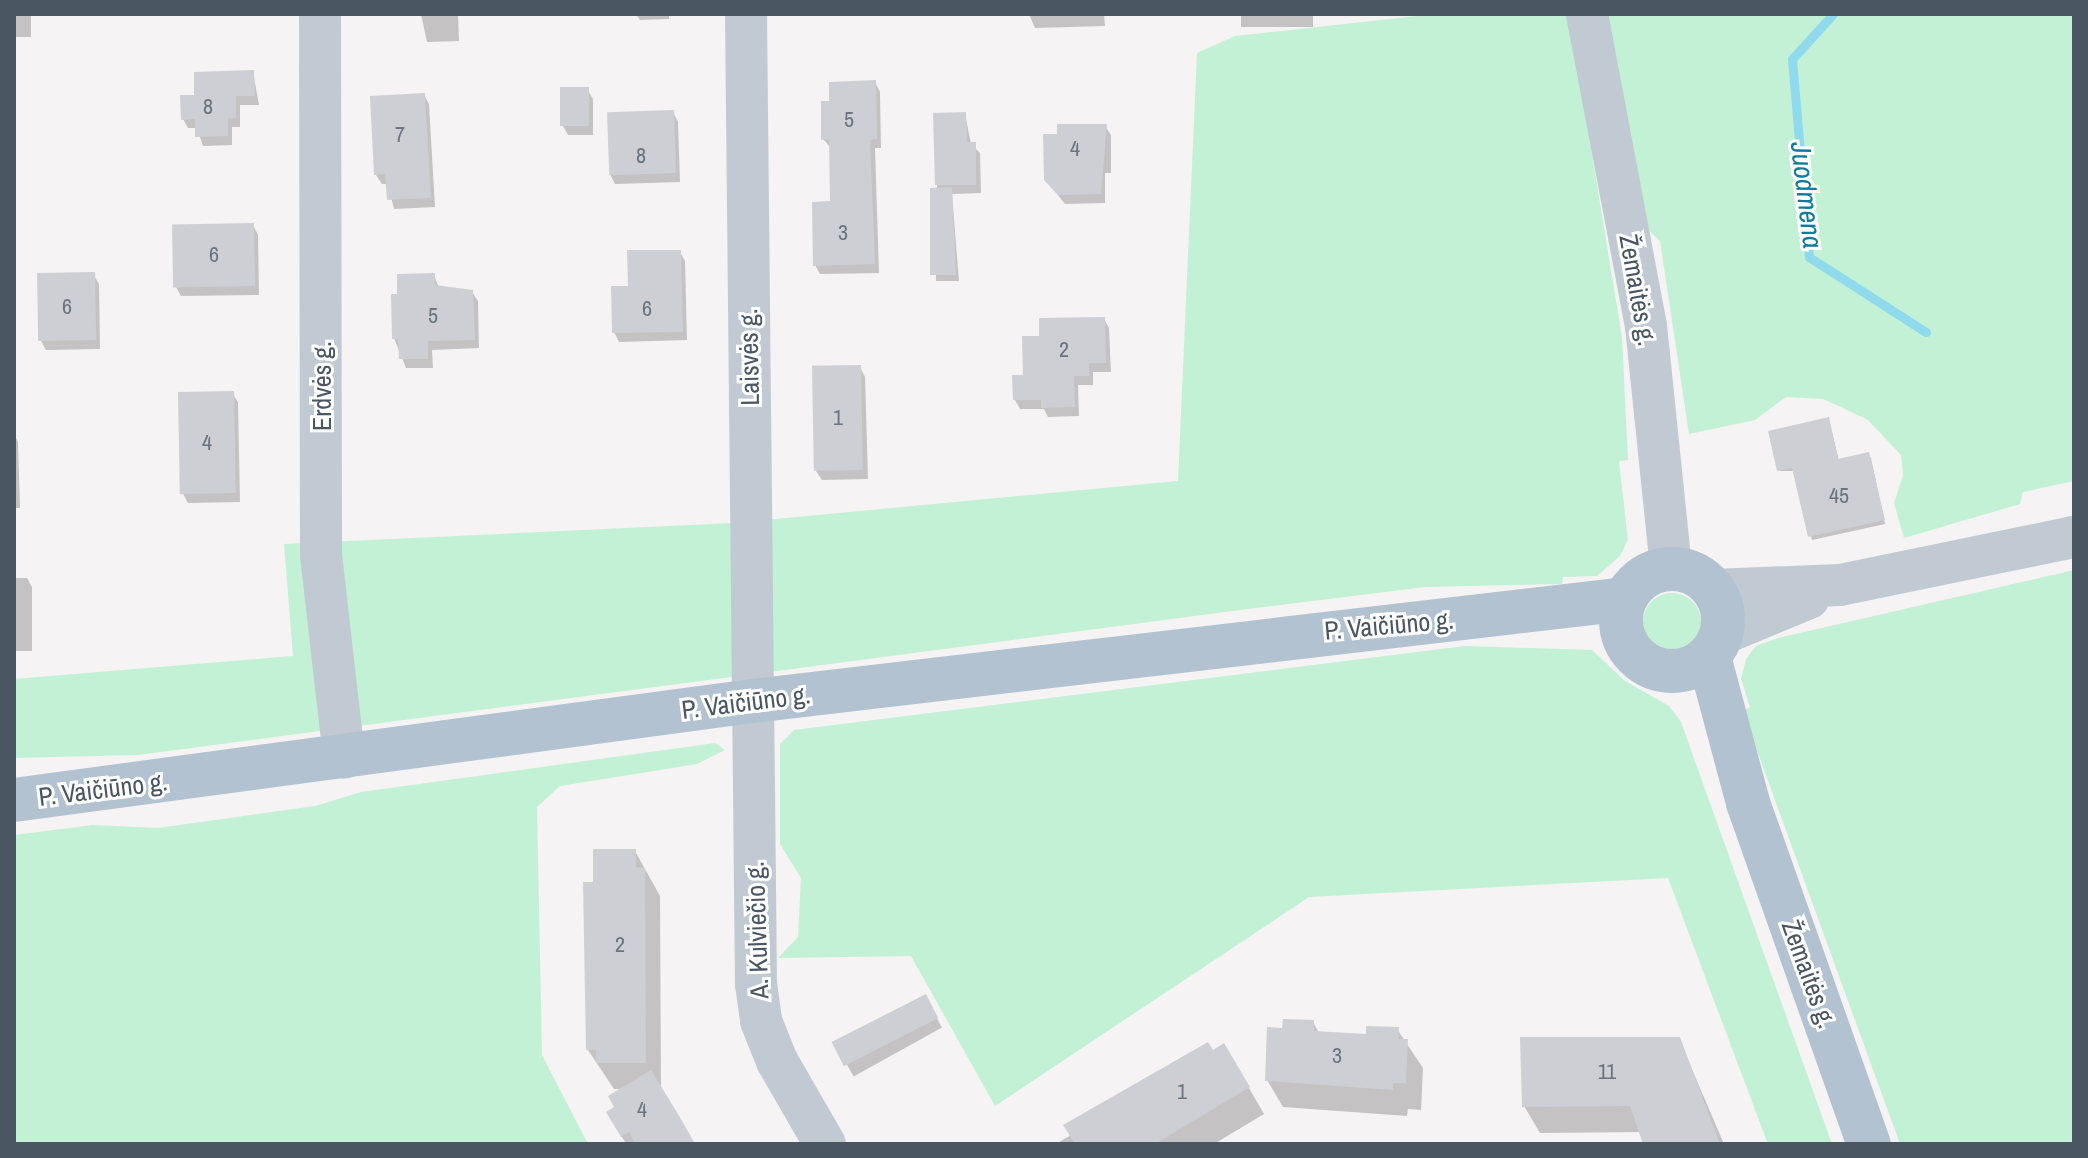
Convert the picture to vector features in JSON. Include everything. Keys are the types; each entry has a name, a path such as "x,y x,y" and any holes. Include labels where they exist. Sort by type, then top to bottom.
{"main road":[{"path":"1671,568 1695,573 1714,590 1724,619 1703,654 1655,669 1637,658 1624,620 1643,577 1671,568"},
{"name":"P. Vaičiūno g.","path":"14,800 752,701 1332,630 1479,617 1624,620"},
{"name":"Žemaitės g.","path":"1703,654 1748,803 1869,1144"}],"street":[{"name":"Erdvės g.","path":"320,14 321,555 344,758"},
{"name":"Laisvės g.","path":"746,14 752,701"},
{"name":"Žemaitės g.","path":"1587,14 1646,326 1671,568"},
{"path":"1714,590 1840,585 2074,537"},
{"path":"1703,654 1840,585"},
{"name":"A. Kulviečio g.","path":"752,701 761,1021 777,1061 825,1144"}],"green space":[{"path":"1435,14 1569,14 1622,337 1628,460 1619,461 1628,540 1620,556 1597,576 1563,577 1562,584 1426,587 138,755 14,758 14,679 293,656 284,544 733,523 1178,481 1197,53 1235,36"},
{"path":"1600,14 2074,14 2074,481 2023,492 2020,504 1904,538 1894,503 1903,475 1901,455 1868,420 1823,399 1786,397 1755,420 1689,434 1660,241 1634,217"},
{"path":"2074,570 2074,1144 1900,1144 1743,712 1750,707 1741,679 1746,659 1756,646 1778,638"},
{"path":"1672,593 1683,595 1692,602 1699,611 1699,633 1692,642 1683,649 1672,651 1661,649 1652,642 1645,633 1643,622 1645,611 1652,602 1661,595"},
{"path":"1465,646 1592,650 1625,681 1669,706 1681,722 1832,1144 1768,1144 1668,878 1309,897 995,1106 911,956 778,958 798,937 801,878 780,844 780,744 794,730"},
{"path":"715,743 725,750 697,764 560,786 537,807 542,1055 588,1144 14,1144 14,835 93,825 158,828 315,806 361,792"}],"building":[{"path":"254,70 255,96 236,96 236,118 228,118 228,136 195,137 195,119 181,120 180,95 194,95 194,72"},
{"path":"876,80 877,139 870,140 875,264 813,266 812,202 830,201 829,139 821,140 821,101 829,101 829,82"},
{"path":"560,87 589,87 589,126 560,126"},
{"path":"425,93 431,198 387,200 385,174 374,175 370,96"},
{"path":"674,110 676,173 609,175 607,112"},
{"path":"966,112 967,142 976,142 976,185 935,185 933,113"},
{"path":"1057,124 1107,124 1101,194 1058,195 1044,180 1043,134 1057,134"},
{"path":"952,187 956,275 930,275 930,188"},
{"path":"254,223 255,286 173,287 172,224"},
{"path":"627,250 681,250 683,332 612,333 611,286 628,286"},
{"path":"95,272 96,340 38,341 37,273"},
{"path":"435,273 435,285 473,290 475,340 428,341 428,359 399,359 398,339 392,339 391,294 397,294 397,274"},
{"path":"1105,317 1106,363 1089,363 1089,376 1074,376 1075,407 1041,408 1041,400 1013,400 1012,375 1023,375 1022,336 1039,336 1039,318"},
{"path":"861,365 863,470 814,471 812,366"},
{"path":"234,391 236,493 180,494 178,392"},
{"path":"1829,417 1838,459 1869,452 1885,520 1808,537 1792,468 1777,471 1768,431"},
{"path":"593,849 636,849 636,867 645,868 646,1063 596,1063 596,1050 586,1050 583,882 593,882"},
{"path":"926,994 938,1018 844,1066 832,1042"},
{"path":"1283,1019 1314,1020 1314,1031 1366,1034 1366,1026 1399,1027 1398,1039 1408,1039 1406,1083 1393,1083 1393,1090 1265,1081 1267,1027 1282,1028"},
{"path":"1520,1037 1680,1037 1720,1144 1643,1144 1630,1106 1522,1107"},
{"path":"1208,1042 1213,1050 1224,1043 1250,1087 1155,1144 1075,1144 1063,1125"},
{"path":"651,1070 695,1144 636,1144 629,1132 621,1137 606,1112 614,1107 608,1096"}],"waterway":[{"name":"Juodmena","path":"1833,14 1792,59 1809,257 1926,332"}]}
